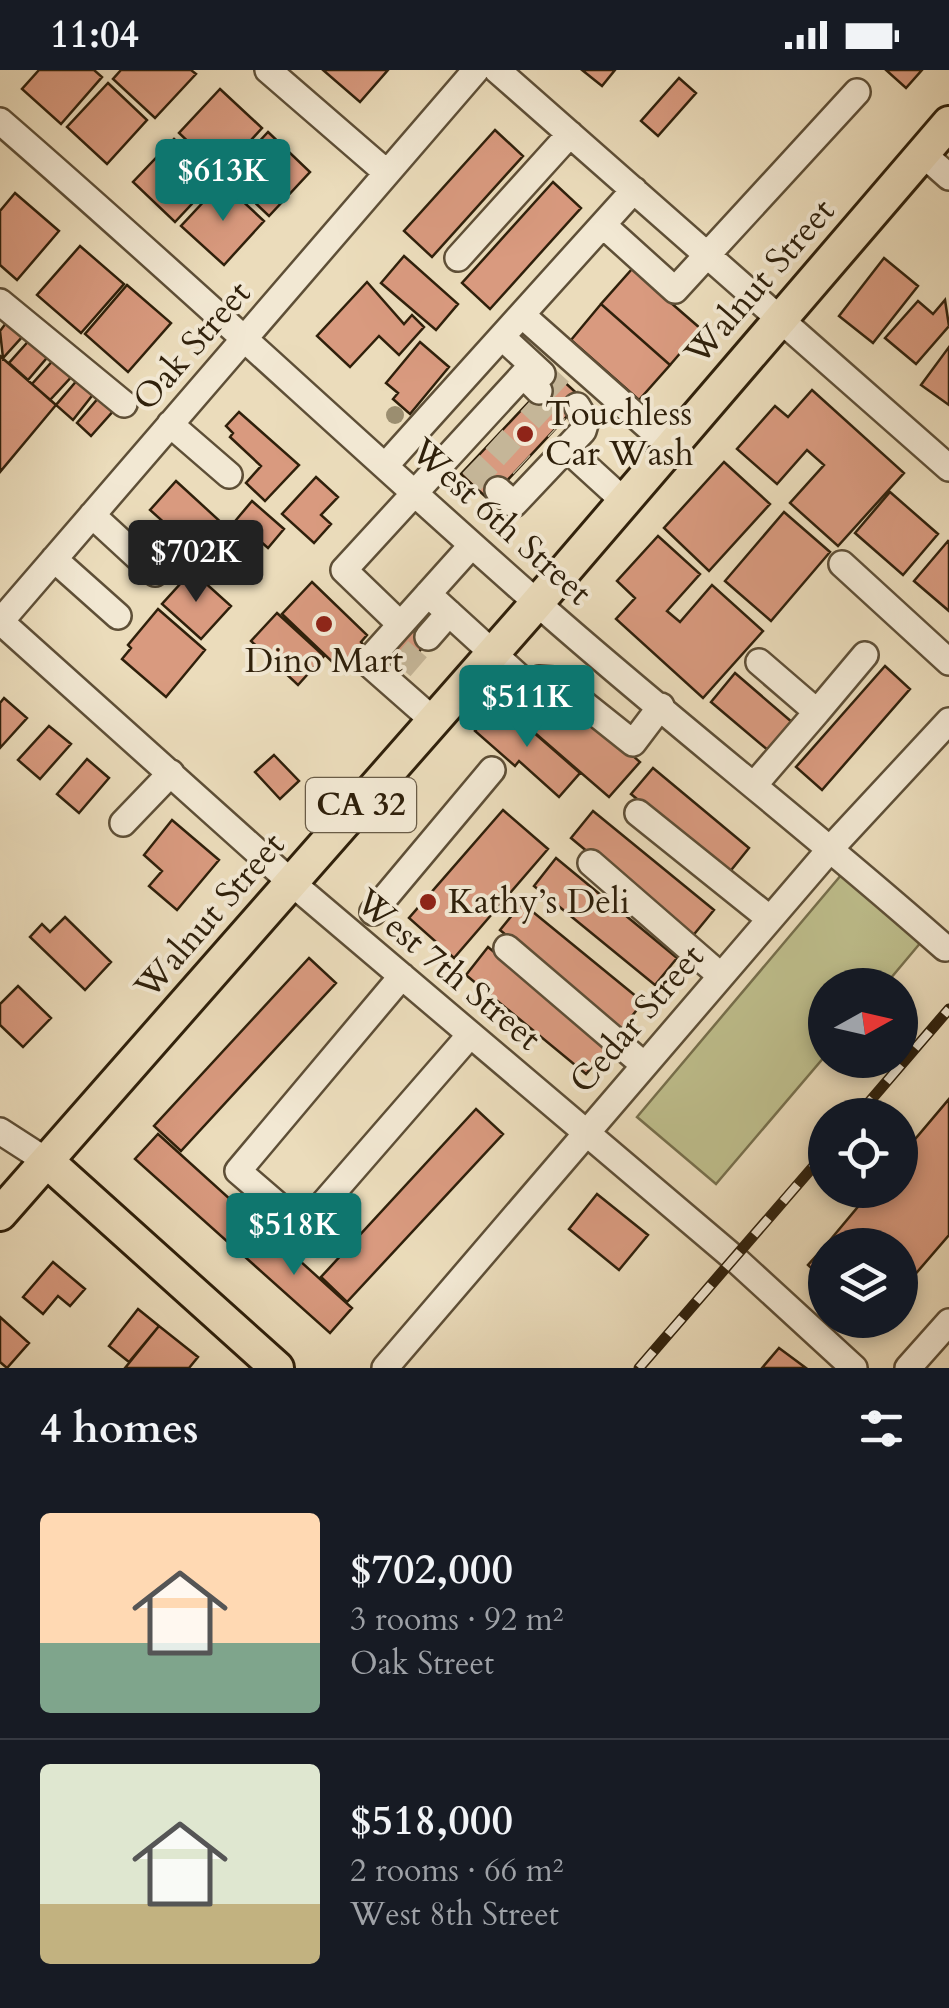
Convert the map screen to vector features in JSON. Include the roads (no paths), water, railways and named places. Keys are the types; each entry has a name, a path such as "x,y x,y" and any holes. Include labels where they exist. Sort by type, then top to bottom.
{"main road":[{"name":"Walnut Street","path":"0,1214 434,722 949,123"},
{"path":"48,1162 277,1368"}],"street":[{"path":"268,70 387,173"},
{"name":"Oak Street","path":"0,622 476,70"},
{"path":"497,70 949,468"},
{"path":"603,225 675,290 857,92"},
{"name":"West 6th Street","path":"0,121 537,603 832,847 945,948"},
{"path":"458,258 570,134"},
{"path":"923,154 949,177"},
{"path":"386,466 634,190"},
{"path":"1,304 124,404"},
{"path":"522,315 672,446"},
{"path":"414,629 344,570 416,494 480,438 529,386 502,337"},
{"path":"170,424 230,475"},
{"path":"544,457 624,501"},
{"path":"92,515 156,573"},
{"path":"434,722 386,669 367,662 414,629 437,602 472,545"},
{"path":"54,559 118,616"},
{"path":"842,564 949,662"},
{"path":"437,602 530,687 539,679 554,680 633,742 661,706"},
{"name":"West 7th Street","path":"0,622 292,883 734,1258 854,1368"},
{"path":"755,784 865,655"},
{"path":"760,662 817,712"},
{"name":"Cedar Street","path":"385,1368 832,847 949,721"},
{"path":"373,912 492,770"},
{"path":"122,824 171,773"},
{"path":"638,812 770,919"},
{"path":"591,863 721,976"},
{"path":"507,948 644,1065"},
{"path":"402,976 238,1171 303,1227 470,1034"},
{"path":"0,1130 48,1162"},
{"path":"908,1368 949,1322"}],"tunnel":[{"path":"542,374 577,406"},
{"path":"529,402 557,428"},
{"path":"494,439 522,465"},
{"path":"471,464 498,490"},
{"path":"401,668 428,637"}],"railway":[{"path":"873,1098 949,1009"},
{"path":"639,1368 808,1173"}],"place":[{"name":"Touchless Car Wash","path":"525,434"},
{"name":"Dino Mart","path":"324,624"},
{"name":"Kathy’s Deli","path":"428,902"}]}
